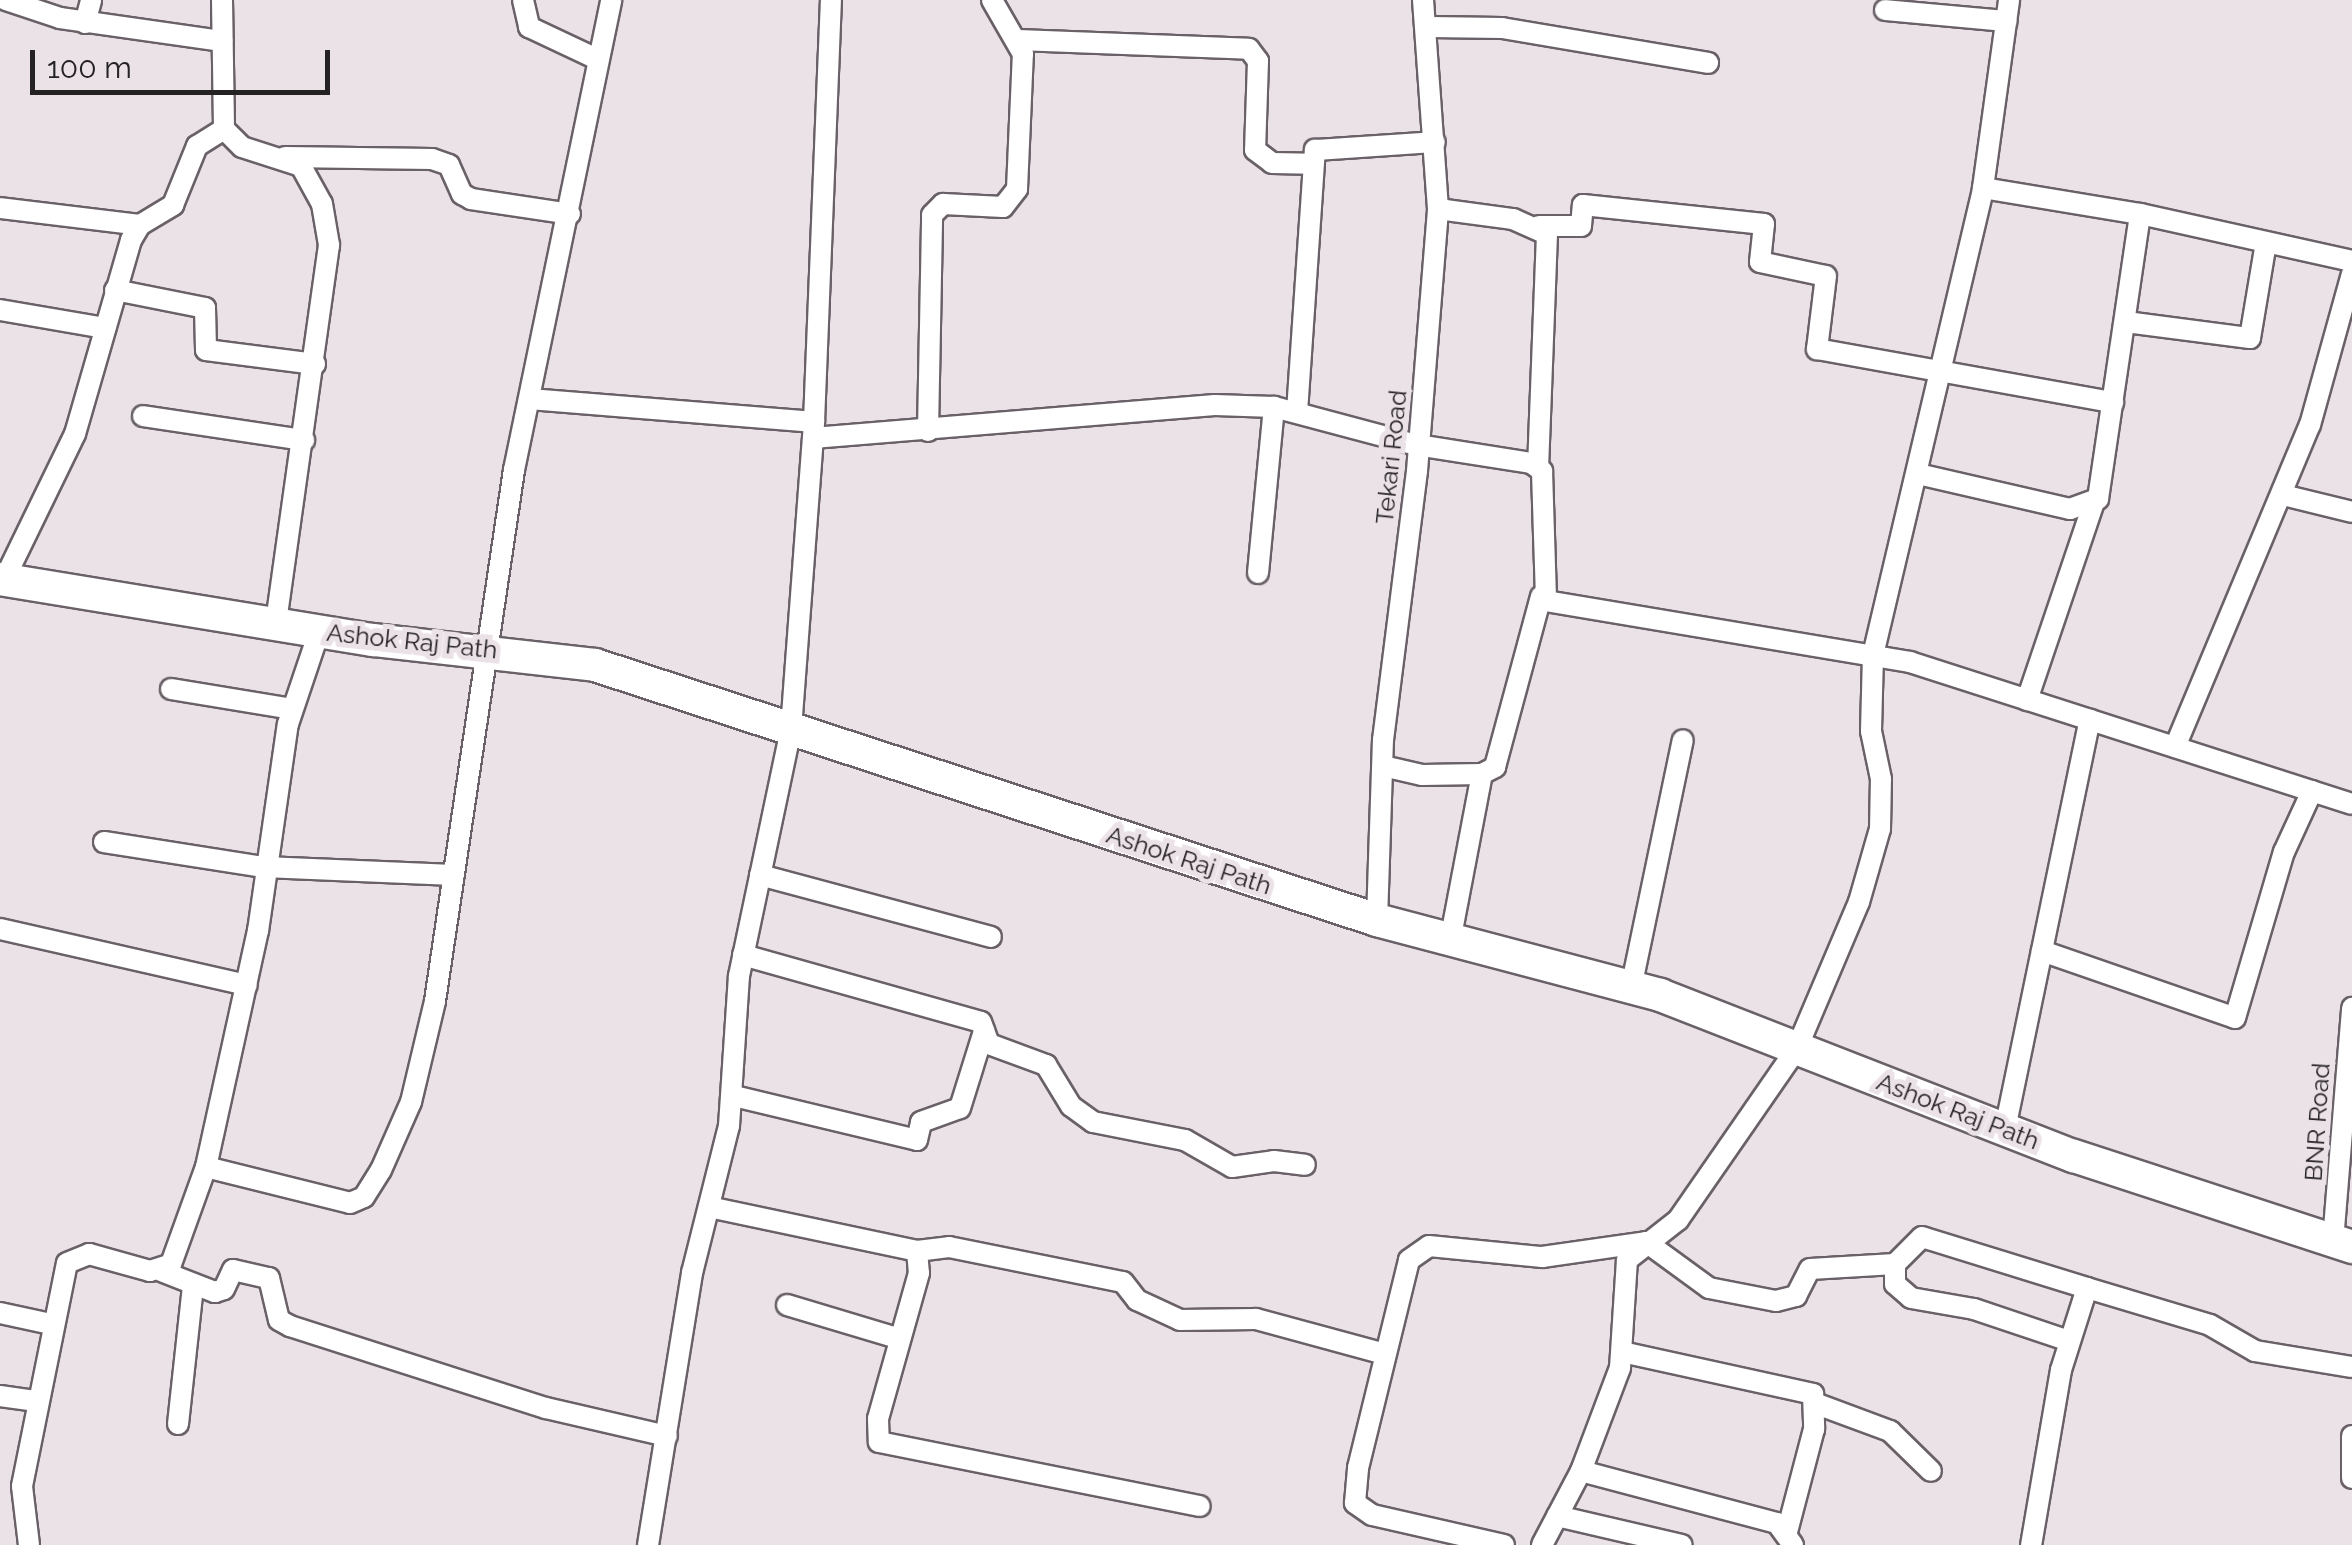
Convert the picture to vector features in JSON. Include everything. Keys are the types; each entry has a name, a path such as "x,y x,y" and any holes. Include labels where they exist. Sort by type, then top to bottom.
{"main road":[{"name":"Ashok Raj Path","path":"2,580 318,632 484,648 595,664 1378,920 1451,936 1631,988 2005,1129 2342,1244"}],"street":[{"path":"6,0 85,23 222,41"},
{"path":"85,23 91,0"},
{"path":"222,0 224,129 242,147 284,157 432,159 449,166 462,194 471,198 570,214"},
{"path":"523,0 529,27 598,59"},
{"path":"206,1167 336,1203 364,1197 411,1102 435,1002 484,648 611,0"},
{"path":"648,1545 734,1096 743,955 792,729 814,430 832,0"},
{"path":"928,431 932,215 943,204 1003,207 1015,198 1026,74 1018,40 992,0"},
{"name":"Tekari Road","path":"1378,920 1382,766 1438,209 1429,27 1422,0"},
{"path":"1542,1545 1581,1471 1622,1352 1627,1260 1678,1220 1797,1048 1859,902 1880,829 1881,779 1871,731 1873,655 1983,188 2008,10 1884,10"},
{"path":"1429,27 1502,28 1708,63"},
{"path":"1018,40 1248,49 1258,62 1255,150 1272,163 1310,164"},
{"path":"2,580 75,434 115,290 140,225 172,205 191,154 224,129"},
{"path":"1297,412 1310,164 1322,146 1435,142"},
{"path":"276,624 329,265 326,222 311,180 284,157"},
{"path":"1983,188 2140,214 2352,260"},
{"path":"1438,209 1540,226 1581,226 1583,205 1764,224 1760,262 1826,276 1817,349 2113,402"},
{"path":"0,208 140,225"},
{"path":"2027,700 2093,504 2102,489 2140,214"},
{"path":"1382,766 1422,775 1482,774 1500,762 1541,596 1538,466 1548,251 1540,226"},
{"path":"2126,322 2250,338 2266,242"},
{"path":"2175,747 2310,425 2352,274"},
{"path":"115,290 205,308 206,350 315,364"},
{"path":"0,310 105,328"},
{"path":"530,399 814,430 928,431 1214,404 1274,407 1417,446 1538,466"},
{"path":"1258,573 1274,407"},
{"path":"143,416 304,440"},
{"path":"1918,474 2070,509 2093,504"},
{"path":"2283,495 2352,512"},
{"path":"1541,596 1558,604 1873,655 2352,804"},
{"path":"161,1271 171,1264 206,1167 246,985 292,709 318,632"},
{"path":"171,689 292,709"},
{"path":"2005,1129 2090,720"},
{"path":"1631,988 1684,740"},
{"path":"1451,936 1482,774"},
{"path":"2042,951 2235,1018 2284,852 2312,792"},
{"path":"104,842 264,867 454,875"},
{"path":"760,875 991,937"},
{"path":"0,929 246,985"},
{"path":"743,955 968,1016 984,1031 989,1044 1046,1064 1071,1106 1093,1122 1185,1140 1232,1167 1250,1169 1274,1161 1304,1165"},
{"name":"BNR Road","path":"2342,1244 2352,1008"},
{"path":"734,1096 917,1140 921,1122 960,1108 984,1031"},
{"path":"710,1207 917,1251 966,1250 1123,1282 1137,1300 1180,1320 1256,1319 1385,1354"},
{"path":"2069,1340 1974,1309 1912,1298 1894,1284 1895,1264 1922,1237 2210,1325 2255,1351 2352,1367"},
{"path":"1504,1545 1372,1515 1356,1503 1385,1354 1415,1251 1444,1246 1542,1257 1646,1242 1709,1288 1776,1301 1796,1296 1804,1275 1823,1265 1895,1264"},
{"path":"917,1251 919,1273 878,1419 879,1442 1200,1506"},
{"path":"29,1545 22,1486 50,1324 66,1263 75,1256 161,1271 220,1292 233,1270 269,1278 279,1320 290,1326 557,1412 667,1436"},
{"path":"178,1424 193,1285"},
{"path":"2031,1545 2069,1340 2087,1288"},
{"path":"787,1305 900,1339"},
{"path":"0,1313 50,1324"},
{"path":"1622,1352 1805,1389 1816,1404 1890,1430 1931,1471"},
{"path":"0,1396 37,1401"},
{"path":"1790,1538 1816,1404"},
{"path":"2352,1436 2352,1478"},
{"path":"1581,1471 1777,1523 1790,1538"},
{"path":"0,1485 22,1486"},
{"path":"1557,1516 1682,1545"}]}
